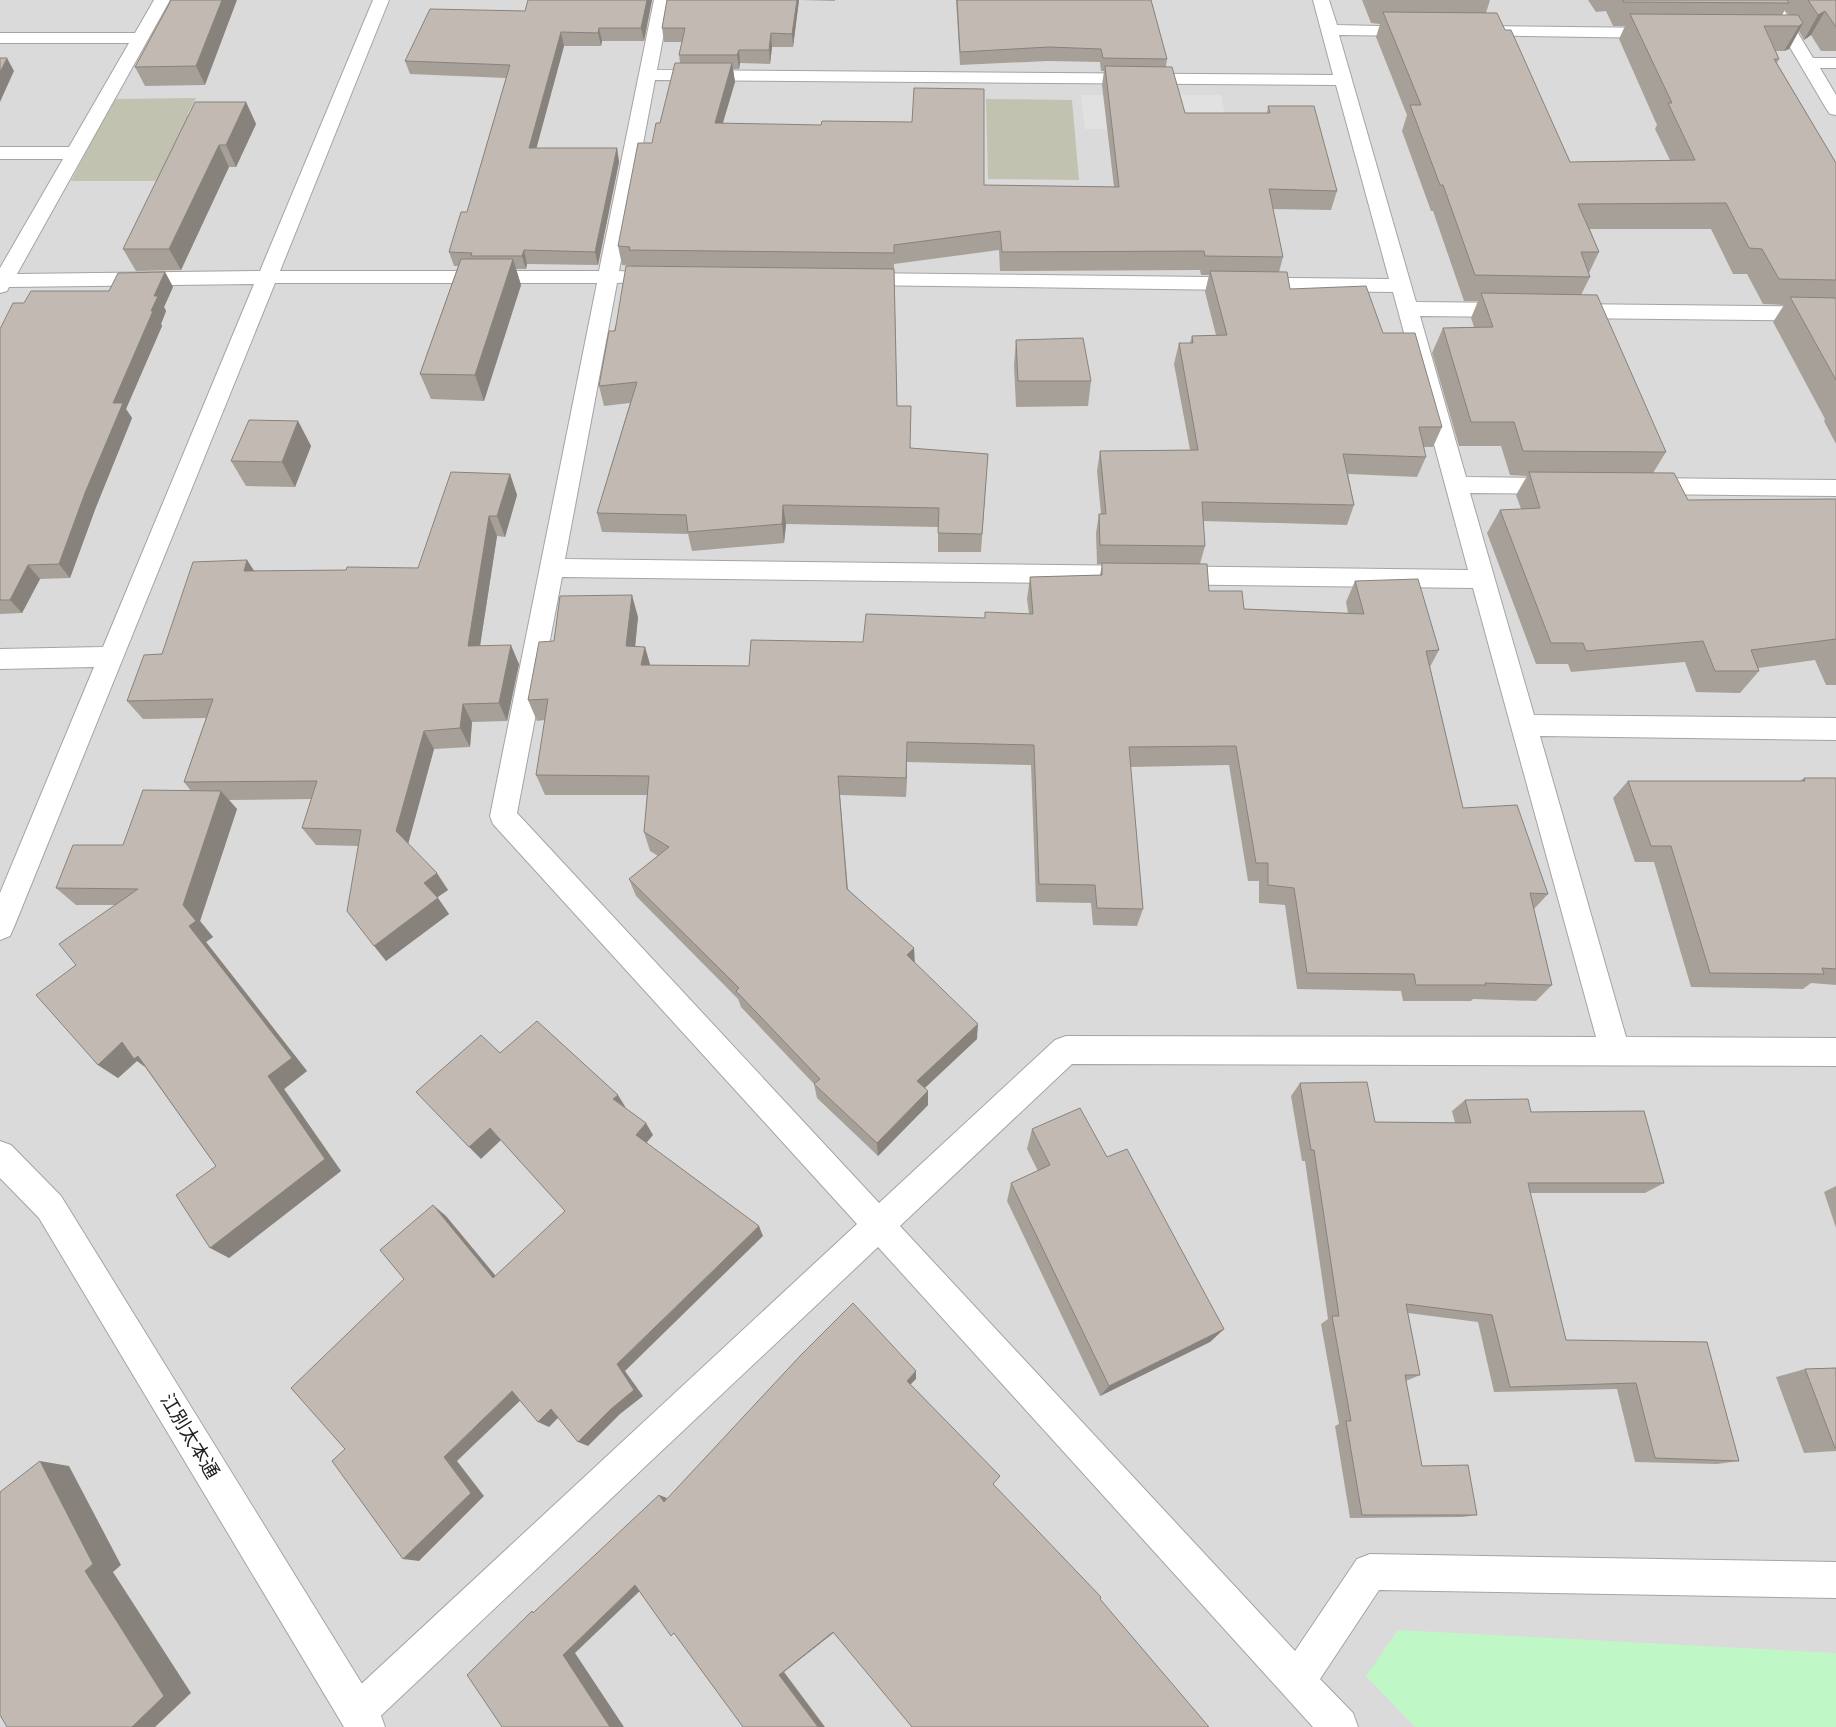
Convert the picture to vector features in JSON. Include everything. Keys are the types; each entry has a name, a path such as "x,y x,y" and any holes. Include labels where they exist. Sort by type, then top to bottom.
{"street":[{"path":"1,283 162,0"},
{"path":"0,927 381,0"},
{"path":"662,0 503,816 1339,1727"},
{"path":"1321,0 1615,1051"},
{"path":"1770,0 1836,110"},
{"path":"1330,30 1428,31"},
{"path":"1457,31 1673,33"},
{"path":"1771,34 1790,34"},
{"path":"0,38 141,38"},
{"path":"1808,63 1836,63"},
{"path":"648,75 1344,80"},
{"path":"0,153 76,153"},
{"path":"1,283 267,277 648,277"},
{"path":"836,279 1401,286"},
{"path":"1408,310 1836,314"},
{"path":"1456,485 1586,486"},
{"path":"1626,486 1836,488"},
{"path":"552,568 1483,579"},
{"path":"0,659 111,657"},
{"path":"1524,725 1836,729"},
{"path":"362,1720 878,1224 1066,1050 1836,1052"},
{"name":"江別太本通","path":"0,1156 50,1207 362,1720"},
{"path":"1297,1681 1370,1572 1836,1580"}],"shaded area":[{"path":"0,0 1836,0 1836,1727 0,1727"},
{"path":"1081,95 1221,95 1228,130 1085,129"},
{"path":"196,98 187,115 191,115 158,181 71,181 114,99"},
{"path":"986,99 1072,100 1079,180 988,179"}],"green space":[{"path":"1398,1630 1836,1653 1836,1727 1415,1727 1366,1676"}],"building":[{"path":"171,0 222,0 196,66 135,67 167,8"},
{"path":"528,0 647,0 641,28 599,28 598,33 561,32 529,148 617,148 595,252 524,250 522,256 471,256 472,253 449,252 461,212 467,212 510,65 405,61 430,9 525,11"},
{"path":"667,0 797,0 792,34 771,33 769,50 739,50 737,55 679,55 685,28 662,28"},
{"path":"957,0 1151,0 1167,59 1103,58 1101,49 1049,47 960,52"},
{"path":"1623,0 1787,0 1789,3 1623,2"},
{"path":"1808,0 1836,0 1836,27 1825,11 1818,15"},
{"path":"1383,12 1497,13 1505,30 1511,30 1570,162 1695,160 1668,103 1672,103 1630,14 1798,15 1803,23 1799,26 1764,26 1779,59 1774,59 1836,163 1836,280 1779,279 1762,249 1749,248 1726,203 1578,204 1599,252 1581,252 1590,277 1475,275 1443,185 1440,185 1410,105 1421,105"},
{"path":"0,58 7,58 0,72"},
{"path":"675,63 732,63 715,123 821,125 822,121 912,122 914,88 984,89 984,185 1119,187 1105,66 1172,67 1185,113 1270,113 1268,106 1314,106 1337,191 1269,189 1283,257 1205,256 1204,251 1002,252 1000,231 894,245 894,253 629,250 630,247 618,246 638,143 652,143 656,123 660,123"},
{"path":"195,102 246,102 226,145 219,145 169,249 123,249"},
{"path":"461,259 513,259 475,375 420,374"},
{"path":"626,266 894,269 897,406 911,406 910,448 988,454 982,534 938,533 939,508 783,505 782,524 688,532 686,515 597,513 637,382 599,386 609,331 615,331"},
{"path":"1210,271 1287,272 1290,289 1366,286 1383,333 1415,333 1442,427 1419,427 1426,457 1343,454 1354,505 1202,502 1205,546 1100,545 1099,514 1106,514 1100,451 1198,450 1179,343 1193,343 1192,336 1227,335"},
{"path":"165,272 154,296 158,296 151,311 153,311 113,403 123,403 85,493 59,564 28,565 10,600 0,600 0,329 13,303 24,303 31,291 109,291 118,273"},
{"path":"1481,293 1597,295 1666,452 1523,451 1514,422 1471,422 1443,328 1493,327"},
{"path":"1790,297 1836,298 1836,380"},
{"path":"1083,338 1091,381 1018,381 1016,340"},
{"path":"249,420 298,421 282,462 231,461"},
{"path":"451,472 510,474 497,516 489,516 468,646 511,645 499,703 463,704 460,728 424,731 396,831 437,873 424,883 438,898 374,946 347,911 361,830 302,828 317,781 184,782 213,699 127,701 144,655 162,654 193,562 247,560 244,571 346,570 347,567 418,568"},
{"path":"1529,472 1674,473 1688,500 1836,499 1836,639 1751,650 1759,671 1715,671 1703,641 1586,651 1583,643 1551,643 1500,510 1540,508"},
{"path":"1102,563 1207,564 1209,591 1242,591 1244,609 1364,614 1355,581 1418,579 1439,650 1426,651 1463,808 1517,805 1548,894 1530,893 1552,985 1485,983 1486,985 1416,985 1414,974 1307,973 1294,888 1268,885 1268,863 1256,863 1236,746 1129,747 1143,909 1097,908 1095,885 1039,884 1034,745 907,742 906,778 838,776 847,889 914,948 907,955 978,1024 917,1081 928,1091 877,1143 814,1084 820,1079 736,991 739,988 629,879 669,847 644,832 649,776 536,775 548,699 528,700 539,642 554,641 560,596 632,595 626,646 645,647 641,665 749,666 751,640 863,642 866,614 985,618 985,612 1033,614 1030,577 1102,575"},
{"path":"1804,778 1836,778 1836,969 1822,968 1824,974 1710,973 1671,846 1651,846 1628,781 1805,781"},
{"path":"143,790 221,791 183,905 196,921 189,926 292,1058 268,1076 325,1159 210,1248 176,1195 216,1166 138,1056 134,1059 122,1042 98,1065 36,995 76,965 59,944 138,889 56,888 73,845 123,845"},
{"path":"537,1021 618,1095 613,1099 646,1123 636,1135 759,1226 617,1364 634,1390 611,1409 578,1442 551,1409 538,1422 512,1391 444,1457 471,1493 403,1559 332,1461 345,1449 291,1388 404,1279 380,1250 433,1205 493,1278 565,1211 490,1128 469,1147 416,1092 481,1035 500,1053"},
{"path":"1367,1082 1375,1122 1471,1123 1465,1100 1528,1099 1531,1112 1644,1111 1664,1183 1528,1183 1566,1340 1707,1342 1739,1461 1655,1458 1636,1383 1510,1387 1492,1315 1406,1304 1420,1375 1405,1375 1422,1466 1468,1465 1477,1515 1362,1515 1346,1421 1351,1421 1332,1316 1339,1316 1314,1150 1311,1150 1300,1083"},
{"path":"1080,1108 1107,1157 1127,1149 1224,1329 1109,1386 1011,1183 1050,1165 1032,1129"},
{"path":"853,1303 916,1371 907,1381 1000,1476 993,1484 1101,1597 1100,1599 1209,1727 912,1727 833,1632 779,1675 818,1727 743,1727 674,1633 671,1636 635,1585 563,1655 610,1727 502,1727 467,1675 532,1611 533,1613 659,1495 664,1502 800,1356"},
{"path":"1836,1368 1836,1448 1835,1448 1805,1369"},
{"path":"40,1461 93,1564 85,1571 164,1696 132,1727 7,1727 0,1715 0,1492"}]}
